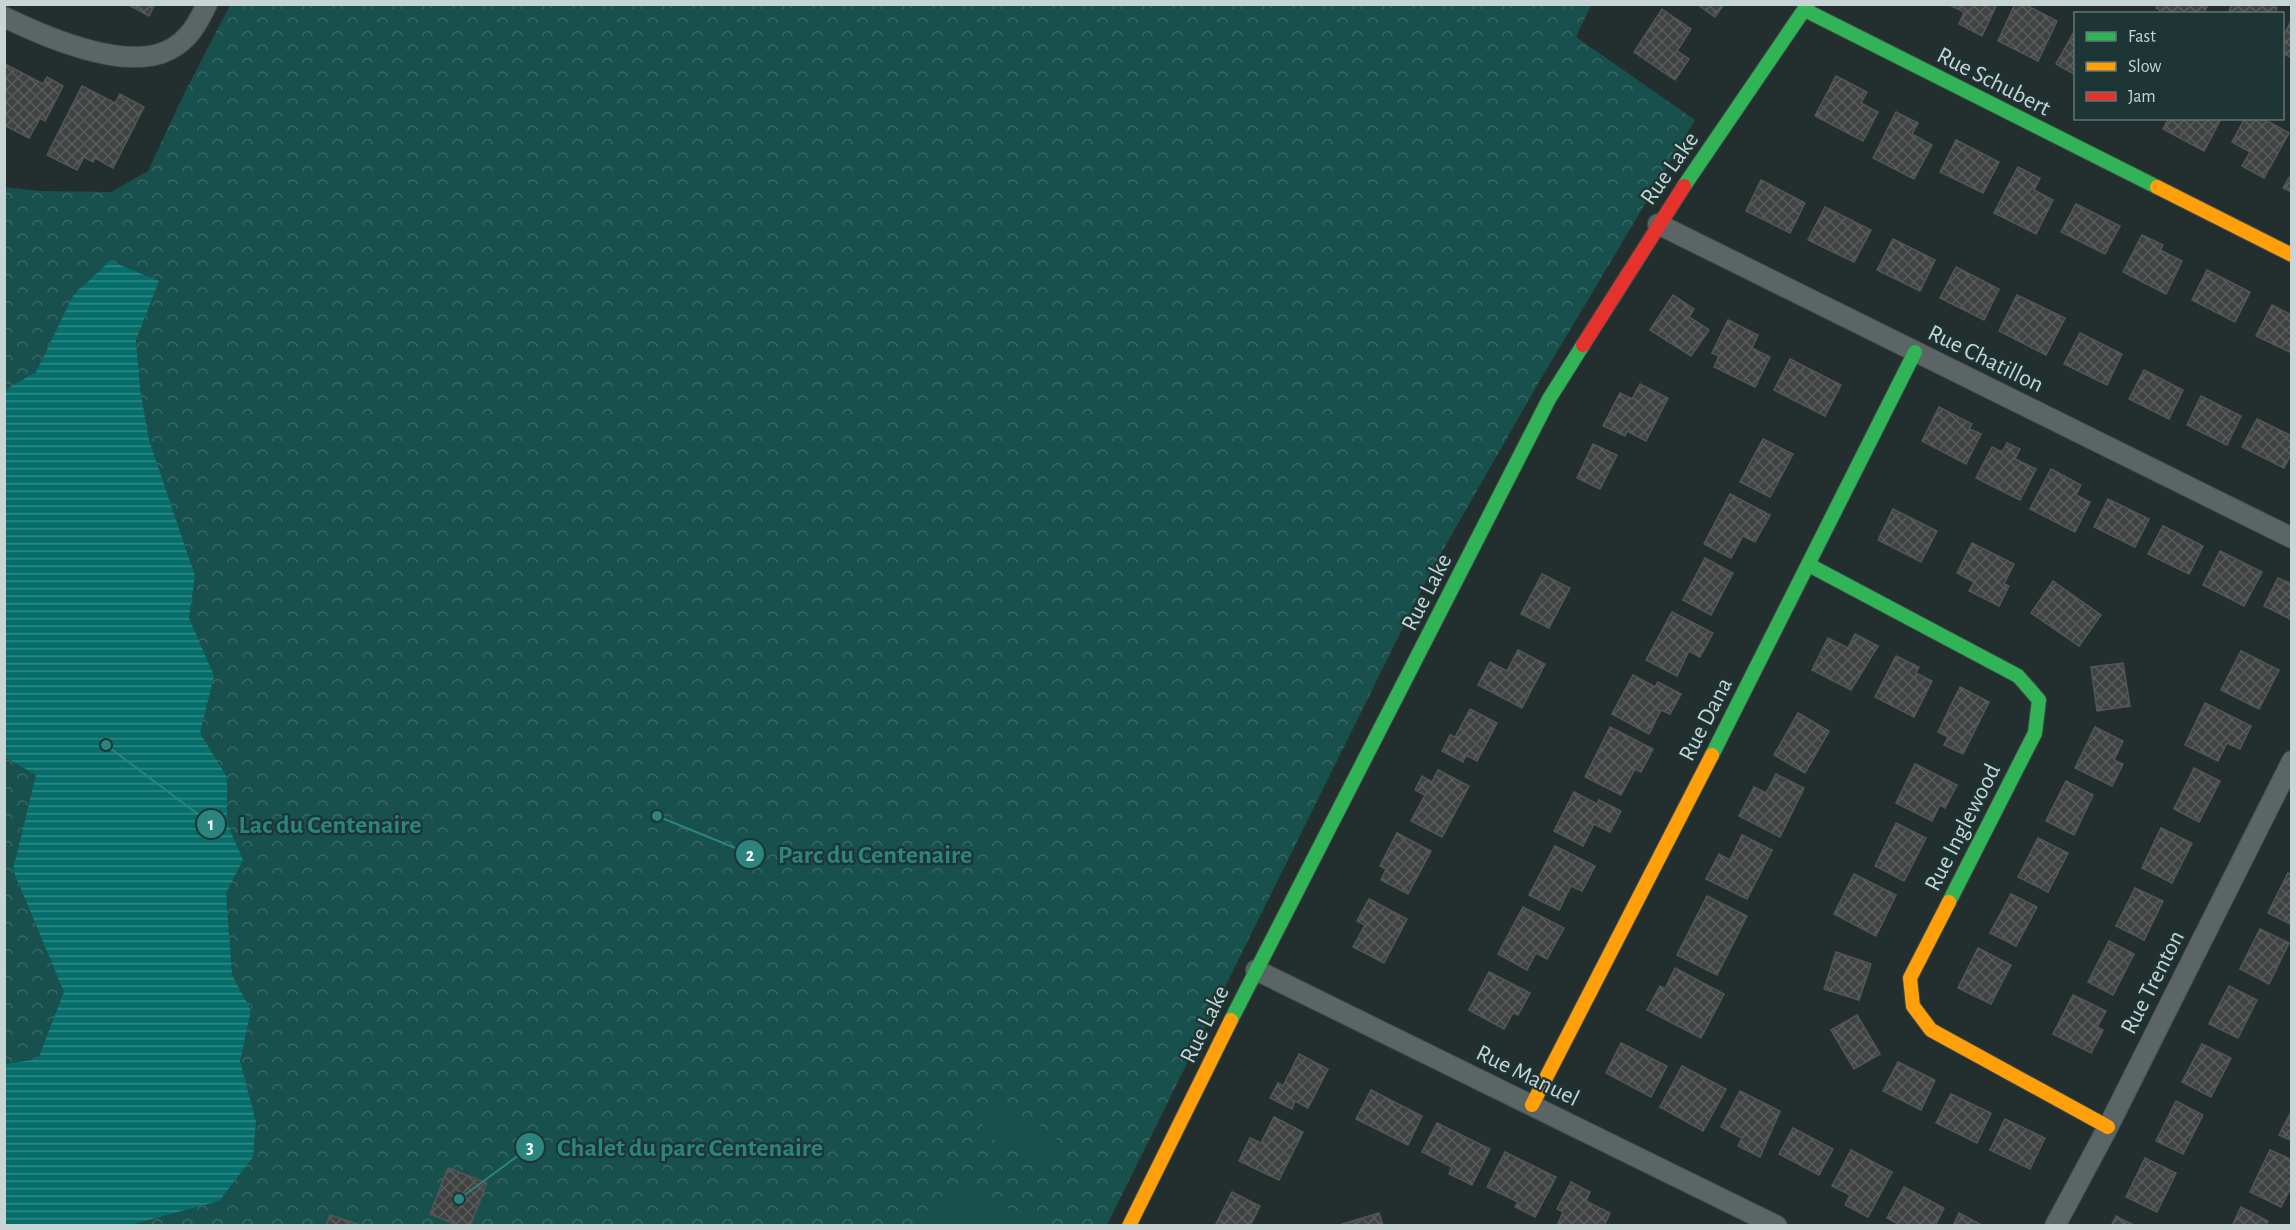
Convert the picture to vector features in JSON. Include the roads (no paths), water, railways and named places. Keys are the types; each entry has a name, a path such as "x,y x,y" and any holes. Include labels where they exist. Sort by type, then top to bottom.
{"street":[{"path":"4,17 45,37 126,58 151,56 170,50 193,32 207,4"},
{"name":"Rue Lake","path":"1129,1226 1256,970 1549,399 1658,224 1806,8"},
{"name":"Rue Schubert","path":"1806,8 2292,255"},
{"name":"Rue Chatillon","path":"1658,224 2292,538"},
{"name":"Rue Dana","path":"1532,1105 1809,565 1915,352"},
{"name":"Rue Inglewood","path":"1809,565 2018,676 2039,700 2035,733 1910,978 1913,1006 1931,1030 2108,1127"},
{"name":"Rue Trenton","path":"2055,1226 2108,1127 2292,761"},
{"name":"Rue Manuel","path":"1256,970 1777,1226"}],"place":[{"name":"Lac du Centenaire","path":"106,745"},
{"name":"Parc du Centenaire","path":"657,816"},
{"name":"Chalet du parc Centenaire","path":"459,1199"}]}
